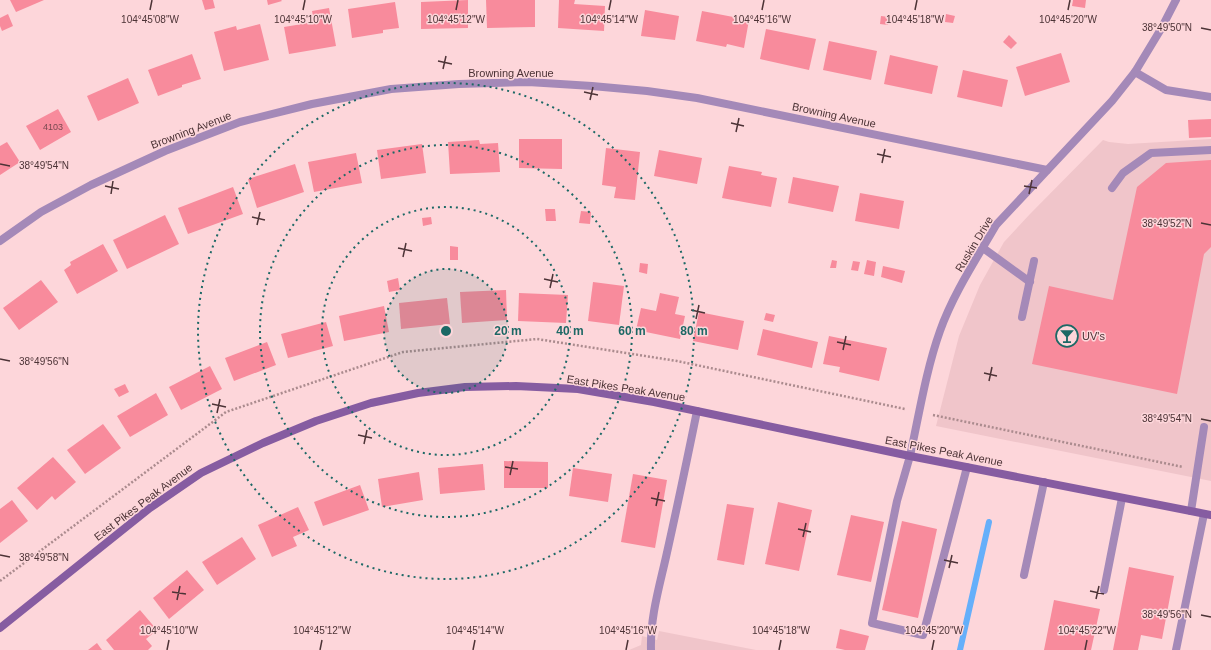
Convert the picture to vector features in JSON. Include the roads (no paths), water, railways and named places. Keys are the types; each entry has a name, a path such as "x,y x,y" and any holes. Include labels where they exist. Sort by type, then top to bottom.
{"main road":[{"name":"East Pikes Peak Avenue","path":"0,628 150,508 201,473 263,442 316,421 371,402 418,393 465,387 516,386 578,389 697,411 910,456 1208,514"}],"street":[{"name":"Ruskin Drive","path":"967,467 924,635 872,623 897,501 910,456 931,361 940,330 952,303 996,225 1112,101 1135,72 1161,29 1176,0"},
{"path":"1135,72 1166,90 1211,97"},
{"name":"Browning Avenue","path":"0,241 41,212 91,185 165,151 240,122 312,104 391,89 459,84 528,82 584,85 647,91 697,98 1047,170"},
{"path":"1112,188 1123,172 1151,153 1211,150"},
{"path":"983,248 1030,282"},
{"path":"1022,317 1034,261"},
{"path":"651,650 650,638 656,600 697,411"},
{"path":"1191,511 1204,427"},
{"path":"1024,575 1044,482"},
{"path":"1104,590 1122,498"},
{"path":"1176,650 1208,514"}],"waterway":[{"path":"960,650 989,522"}],"place":[{"name":"UV's","path":"1067,336"}]}
